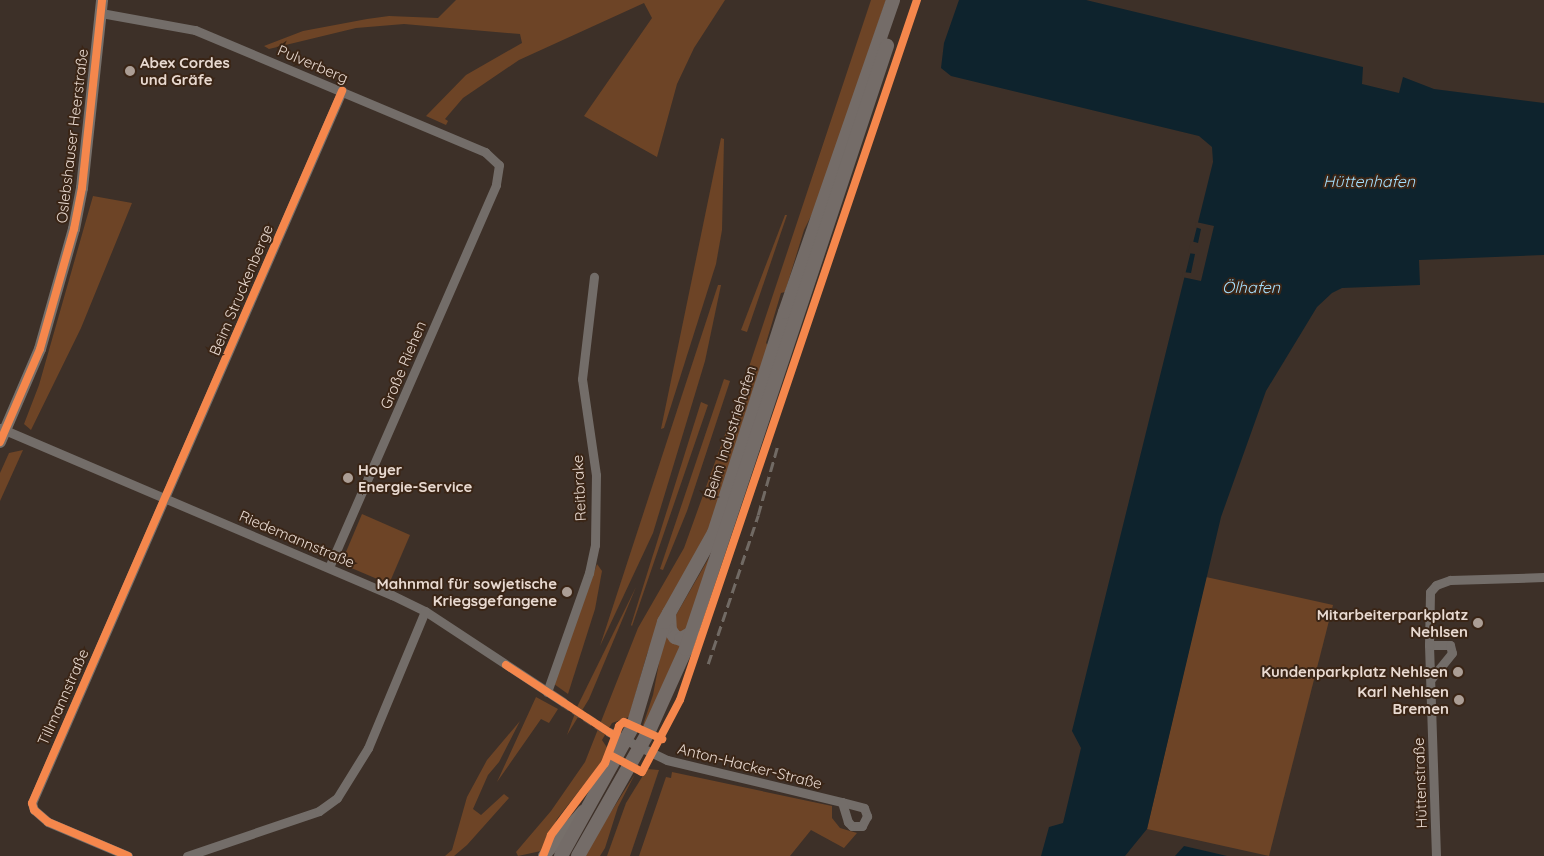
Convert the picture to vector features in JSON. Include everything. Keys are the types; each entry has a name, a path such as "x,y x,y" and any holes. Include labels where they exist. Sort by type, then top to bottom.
{"main road":[{"name":"Beim Industriehafen","path":"561,856 587,807 626,742 642,704 655,648 669,609 716,525 785,312 893,0"},
{"name":"Beim Industriehafen","path":"578,856 640,749 669,690 692,633 902,0"},
{"name":"Oslebshauser Heerstraße","path":"0,442 3,429 40,349 74,229 82,188 101,6"},
{"path":"669,609 672,635 681,639 692,633"},
{"path":"544,856 587,807"}],"street":[{"name":"Pulverberg","path":"101,6 195,30 484,152 493,157 500,172"},
{"name":"Beim Struckenberge","path":"166,498 342,92"},
{"name":"Große Riehen","path":"328,567 500,172"},
{"name":"Reitbrake","path":"547,692 589,573 595,545 596,475 582,379 594,276"},
{"name":"Riedemannstraße","path":"3,429 328,567 425,612 563,702"},
{"name":"Tillmannstraße","path":"128,856 48,822 34,810 32,803 166,498"},
{"name":"Hüttenstraße","path":"1436,856 1428,604 1430,592 1436,585 1450,580 1544,577"},
{"path":"187,856 319,811 337,798 368,748 425,612"},
{"path":"1429,645 1450,645 1452,653 1430,679"},
{"path":"609,732 626,742"},
{"name":"Anton-Hacker-Straße","path":"626,742 667,760 842,802"}],"shaded area":[{"path":"456,0 725,0 694,48 677,84 657,157 584,116 652,18 644,3 519,60 463,98 445,119 448,121 446,125 426,116 466,75 522,43 520,34 404,24 356,28 269,49 264,46 303,31 367,19 389,16 438,18"},
{"path":"871,0 886,0 816,206 804,230 785,292 781,293 766,343 769,347 706,538 669,600 647,654 629,717 612,723 602,740 608,749 607,755 557,819 541,851 518,856 516,852 551,811 585,762 638,628 684,548 745,379"},
{"path":"721,138 724,139 722,230 716,264 664,428 661,429"},
{"path":"93,196 132,203 81,328 31,430 24,424 39,385"},
{"path":"785,215 787,215 747,332 741,330"},
{"path":"718,285 721,285 705,361 653,533 600,646"},
{"path":"724,379 730,381 687,511 663,570 660,569"},
{"path":"701,402 708,405 632,626 631,625"},
{"path":"23,450 0,501 0,473 9,453"},
{"path":"362,514 410,535 389,584 349,567 343,559"},
{"path":"710,556 688,628 679,633 674,624 676,615"},
{"path":"597,564 602,571 595,609 568,694 554,684"},
{"path":"1206,577 1333,605 1269,856 1147,829"},
{"path":"636,587 589,699 567,735 578,705"},
{"path":"665,631 682,645 645,727 643,725 653,695"},
{"path":"536,697 558,709 549,723 541,719 497,782"},
{"path":"520,721 499,762 488,775 473,809 481,815 504,794 509,798 467,845 454,856 445,856 452,850 467,797 487,760"},
{"path":"647,769 659,770 630,856 607,856 626,803"},
{"path":"672,772 832,806 832,818 840,828 857,833 844,848 811,830 790,856 639,856 666,777 671,778"},
{"path":"635,774 618,807 605,848 600,856 583,856"}],"water":[{"path":"959,0 1086,0 1363,67 1362,84 1399,93 1403,77 1434,89 1544,103 1544,255 1419,260 1420,285 1342,288 1332,293 1317,307 1266,391 1221,517 1147,829 1125,856 1041,856 1049,827 1063,823 1081,748 1072,731 1213,162 1212,147 1199,136 951,76 941,68 944,43"},
{"path":"1184,846 1210,852 1227,856 1175,856"}],"pier":[{"path":"1196,222 1214,226 1201,281 1182,277 1183,272 1191,273 1195,254 1188,253 1191,241 1198,243 1201,229 1195,227"}],"tunnel":[{"path":"563,702 609,732"}],"railway":[{"path":"708,664 758,515 777,448"}],"cycle path":[{"path":"0,442 40,349 74,229 82,188 102,0"},
{"path":"610,755 642,772 680,700 917,0"},
{"path":"128,856 48,822 34,810 32,803 342,91"},
{"path":"506,665 615,736"},
{"path":"543,856 551,835 605,763 619,726 624,722 662,739"}],"place":[{"name":"Abex Cordes und Gräfe","path":"130,71"},
{"name":"Hoyer Energie-Service","path":"348,478"},
{"name":"Mahnmal für sowjetische Kriegsgefangene","path":"567,592"},
{"name":"Mitarbeiterparkplatz Nehlsen","path":"1478,623"},
{"name":"Kundenparkplatz Nehlsen","path":"1458,672"},
{"name":"Karl Nehlsen Bremen","path":"1459,700"}],"water label":[{"name":"Hüttenhafen","path":"1369,181"},
{"name":"Ölhafen","path":"1251,287"}]}
